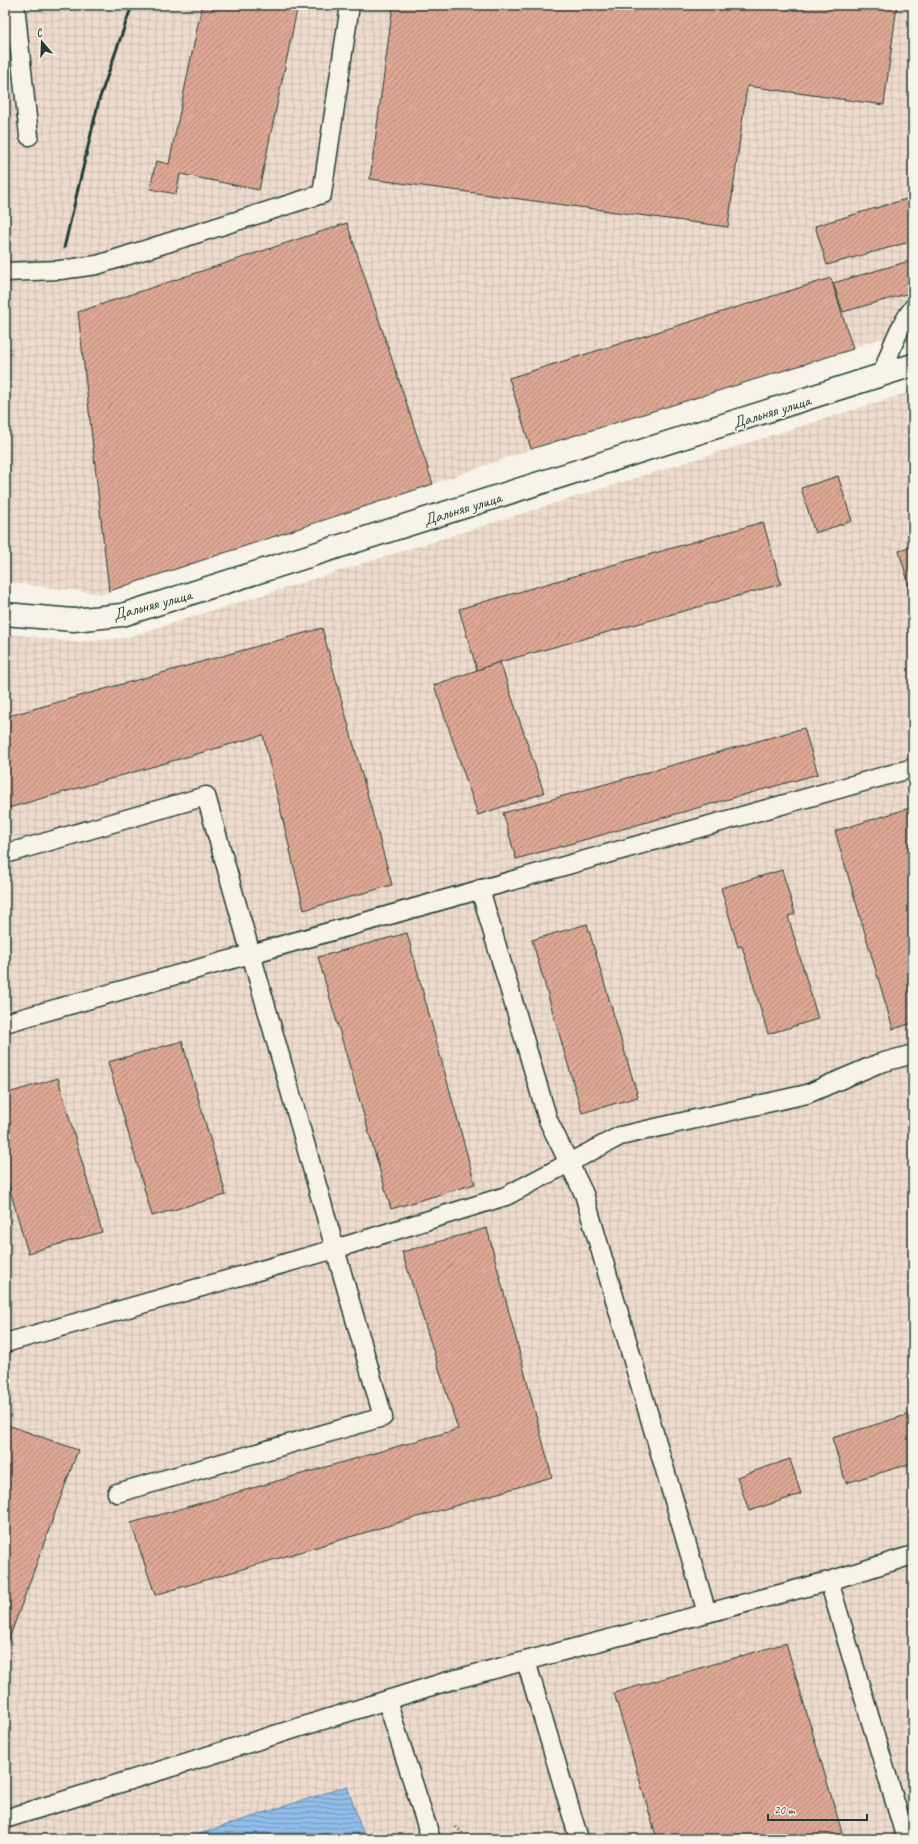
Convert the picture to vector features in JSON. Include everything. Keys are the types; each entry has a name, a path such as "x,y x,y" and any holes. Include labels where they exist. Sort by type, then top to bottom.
{"street":[{"name":"Дальняя улица","path":"5,614 73,620 122,615 913,365"}],"lane":[{"path":"15,5 29,136"},
{"path":"5,272 60,270 97,265 322,194 350,5"},
{"path":"882,375 894,341 906,317 913,308"},
{"path":"5,1023 913,768"},
{"path":"5,854 206,796 383,1417 117,1493"},
{"path":"480,889 548,1120 584,1194 707,1613"},
{"path":"5,1343 335,1249 506,1196 620,1136 807,1094 877,1064 913,1054"},
{"path":"5,1820 445,1682 829,1581 913,1555"},
{"path":"829,1581 906,1839"},
{"path":"526,1661 579,1839"},
{"path":"387,1701 431,1839"}],"shaded area":[{"path":"5,5 913,5 913,343 879,339 854,347 853,349 531,449 433,484 103,594 5,582"},
{"path":"913,391 913,1839 5,1839 5,633 75,642 125,638"}],"water":[{"path":"347,1786 365,1839 184,1839"}],"building":[{"path":"202,5 298,5 259,190 180,174 176,194 150,189 156,161 169,164"},
{"path":"393,5 897,5 884,105 747,86 728,227 370,179"},
{"path":"913,197 913,241 827,265 815,226"},
{"path":"347,223 433,484 109,591 78,312"},
{"path":"913,260 913,292 843,312 833,283"},
{"path":"831,278 853,349 531,449 509,378"},
{"path":"838,476 852,521 815,533 801,488"},
{"path":"763,522 781,584 500,662 477,670 459,609"},
{"path":"913,547 913,599 899,551"},
{"path":"322,628 392,885 304,910 263,735 5,809 5,717"},
{"path":"500,662 544,793 478,815 434,685"},
{"path":"804,728 818,774 516,859 503,813"},
{"path":"913,807 913,1023 893,1029 835,831"},
{"path":"782,870 795,914 788,916 818,1019 768,1034 742,946 738,947 721,888"},
{"path":"587,924 638,1097 582,1113 532,940"},
{"path":"407,933 475,1184 391,1209 318,957"},
{"path":"182,1041 226,1195 152,1216 108,1062"},
{"path":"58,1078 102,1232 28,1253 5,1173 5,1094"},
{"path":"487,1228 552,1477 155,1595 131,1523 458,1429 402,1252"},
{"path":"913,1413 913,1463 846,1483 832,1438"},
{"path":"5,1424 78,1450 5,1650"},
{"path":"790,1459 801,1494 749,1511 737,1477"},
{"path":"786,1643 844,1839 657,1839 614,1693"}],"railway":[{"path":"64,248 99,100 132,5"}]}
